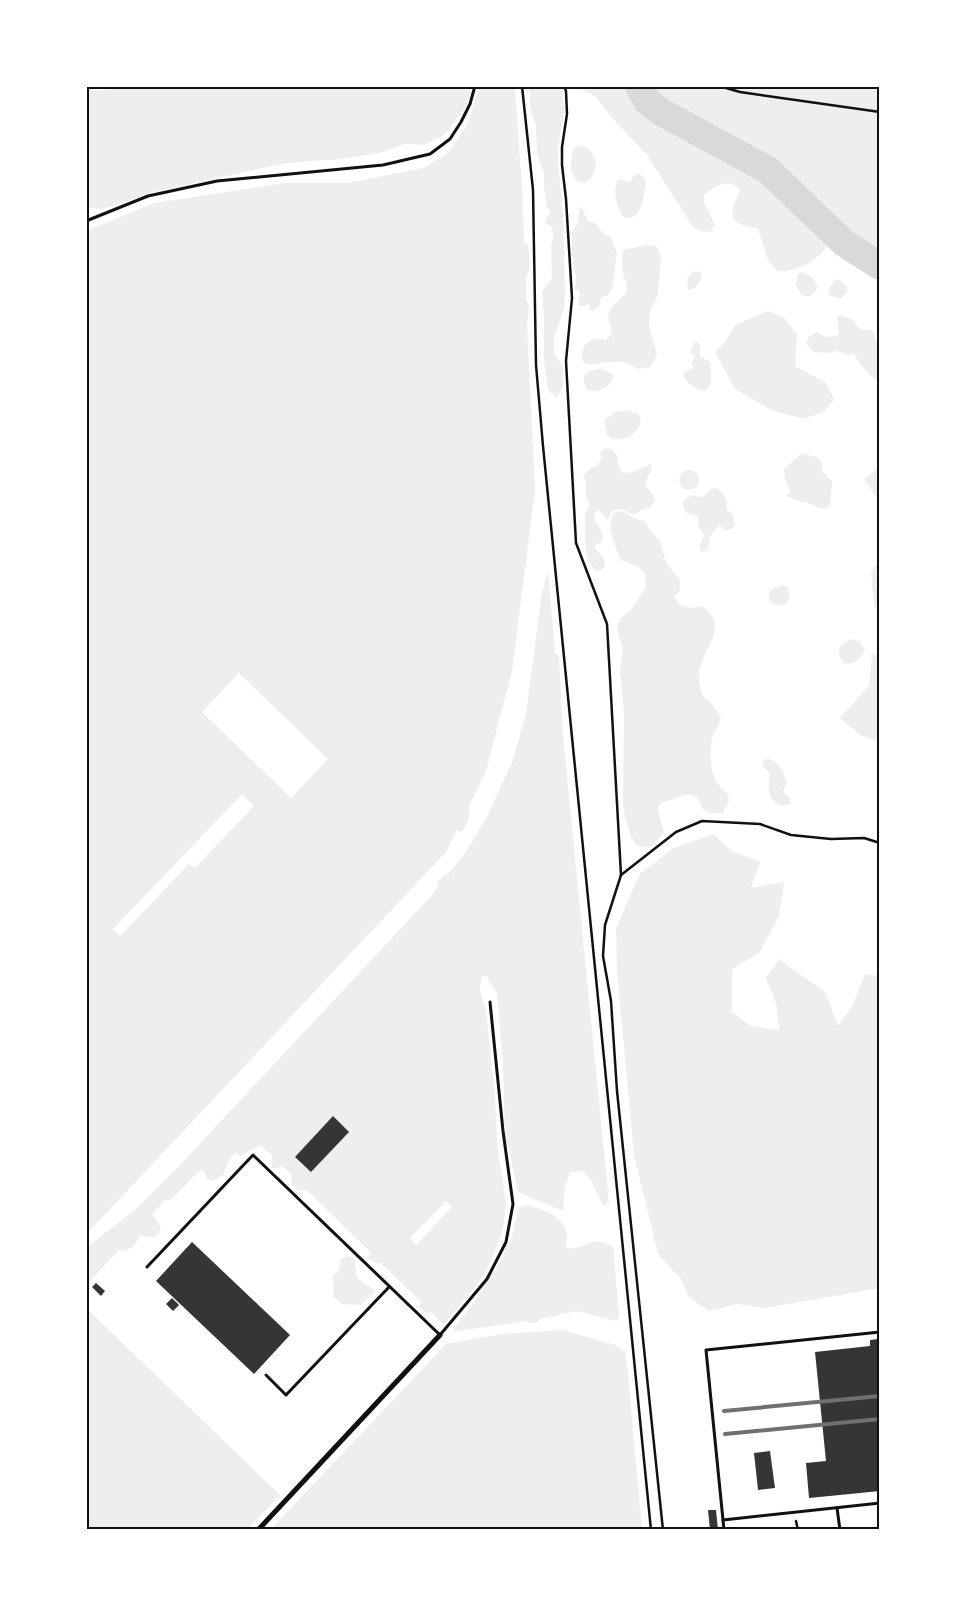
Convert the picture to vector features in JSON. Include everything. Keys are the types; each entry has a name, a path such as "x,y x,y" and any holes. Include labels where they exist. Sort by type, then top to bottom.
{"street":[{"path":"258,1530 440,1335"}],"lane":[{"path":"86,221 148,196 217,181 383,165 430,154 450,138 461,122 470,104 475,86"},
{"path":"147,1267 252,1155 440,1335 487,1279 506,1242 513,1204 503,1131 490,1002"},
{"path":"266,1375 286,1395 389,1286"},
{"path":"724,1530 706,1350 880,1332"},
{"path":"723,1520 880,1503"},
{"path":"837,1508 840,1530"}],"path":[{"path":"522,86 533,190 536,365 544,456 651,1530"},
{"path":"564,86 567,114 562,147 562,165 572,298 566,361 576,544 607,624 621,875 605,925 603,956 610,1001 617,1091 663,1530"},
{"path":"719,86 740,92 880,112"},
{"path":"621,875 676,832 702,821 760,824 791,835 831,839 864,838 880,843"}],"shaded area":[{"path":"121,86 472,86 467,105 448,130 442,136 424,145 405,144 380,153 340,159 286,163 149,193 101,209 90,208 86,200 86,91 108,90"},
{"path":"480,86 517,86 515,90 524,243 528,245 530,263 526,276 526,298 529,308 527,324 535,489 512,671 486,771 469,806 469,818 464,830 459,832 457,829 446,852 94,1226 86,1231 86,231 154,203 285,183 348,183 423,168 448,153 467,125","holes":["239,673 328,759 291,798 202,712","242,794 254,806 195,868 189,864 120,936 113,929"]},
{"path":"523,86 561,86 563,95 564,110 558,149 558,163 563,213 565,294 564,308 554,338 554,354 563,366 563,388 556,397 548,390 544,360 542,292 552,277 551,245 554,234 551,226 545,223 551,213 547,207 544,173 537,154 536,127 530,107 530,91 526,90"},
{"path":"575,86 631,86 641,108 653,119 749,169 788,196 818,227 827,245 813,261 792,270 778,271 768,260 758,229 742,225 733,218 733,207 740,190 736,186 727,183 717,186 704,195 704,202 715,225 710,232 701,231 693,227 647,155 613,119 595,96"},
{"path":"648,86 880,86 880,280 850,241 723,139 677,114"},
{"path":"579,146 590,151 596,162 594,174 585,183 577,181 571,169 574,148"},
{"path":"637,173 643,176 646,183 642,205 636,215 631,218 625,218 616,199 615,188 619,179 629,182"},
{"path":"582,207 587,220 596,224 603,233 611,238 617,253 612,289 609,294 601,298 599,307 592,311 589,304 580,307 578,303 579,291 575,289 577,280 572,257 572,233 578,222 579,208"},
{"path":"646,245 656,246 661,256 658,295 650,310 649,326 657,355 650,367 638,369 623,361 585,363 582,358 584,347 588,341 596,339 606,340 610,336 612,329 608,316 609,312 627,291 623,271 623,250"},
{"path":"693,271 702,274 699,284 691,290 688,289 687,279"},
{"path":"801,272 812,277 817,285 817,289 810,296 801,294 796,285 798,274"},
{"path":"838,279 847,287 847,291 841,299 830,296 828,292 831,284"},
{"path":"768,311 783,317 797,334 795,366 826,383 834,399 825,411 804,419 771,410 735,389 715,352 725,342 735,325"},
{"path":"840,315 853,320 861,330 871,330 875,334 875,339 880,340 880,382 865,369 854,353 847,355 836,350 832,353 814,352 806,343 809,337 817,332 825,337 836,336 839,333 837,317"},
{"path":"695,342 698,342 700,347 700,356 710,362 710,384 704,390 691,385 683,375 694,368 691,363 695,356 690,352"},
{"path":"602,369 614,375 613,379 600,390 587,390 584,380 586,374 592,370"},
{"path":"627,410 639,414 639,425 636,430 631,435 619,439 612,438 606,434 605,420 615,412"},
{"path":"607,448 614,451 622,472 635,471 650,464 652,466 646,485 655,500 650,507 634,515 622,509 613,510 608,519 606,519 597,510 594,518 603,537 600,543 595,545 595,548 605,562 603,569 597,571 592,566 586,552 585,513 589,503 586,497 586,480 583,477 591,467 596,467 602,458 600,453"},
{"path":"802,453 818,458 821,461 822,471 832,481 830,506 826,508 823,509 786,496 790,493 789,487 786,484 784,469"},
{"path":"880,466 880,503 864,479"},
{"path":"689,470 696,473 699,480 696,487 689,490 682,487 679,480 682,473"},
{"path":"715,488 725,496 726,509 732,513 735,525 725,531 719,525 710,536 708,550 703,552 700,549 700,544 704,534 698,525 698,516 686,513 682,504 685,499 694,495 702,498"},
{"path":"622,511 634,518 645,521 649,529 660,541 666,563 680,580 680,590 674,597 680,605 692,608 701,606 711,614 715,622 715,631 700,668 699,680 703,695 713,705 721,719 712,739 711,758 715,778 727,793 729,800 723,813 712,813 703,809 698,799 691,795 683,795 658,805 664,833 653,845 642,847 637,845 631,837 623,805 624,713 620,670 623,648 617,631 619,620 632,609 646,587 645,574 638,567 621,560 614,542 611,531 611,519 613,513"},
{"path":"878,562 880,562 880,614 874,605 871,573"},
{"path":"548,571 555,653 559,657 563,736 609,1203 603,1206 591,1180 582,1171 570,1172 565,1186 563,1211 518,1192 508,1144 505,1143 503,1063 497,994 486,976 482,976 480,990 486,1012 495,1095 497,1142 506,1204 504,1224 487,1269 477,1285 444,1325 432,1313 425,1312 420,1307 421,1302 381,1263 375,1263 367,1258 371,1253 307,1190 298,1191 291,1183 292,1175 281,1165 277,1168 272,1168 272,1156 261,1145 240,1156 235,1152 227,1164 223,1175 213,1181 206,1178 206,1173 201,1170 173,1197 168,1201 165,1200 152,1214 161,1226 159,1234 153,1237 140,1236 134,1246 125,1251 119,1250 86,1285 86,1248 135,1210 178,1167 433,894 438,887 437,883 445,874 448,874 463,856 487,817 513,760 526,713 542,593","holes":["446,1201 452,1207 416,1245 410,1238"]},
{"path":"784,585 789,591 789,599 781,606 772,604 769,599 769,592 774,588"},
{"path":"853,639 860,642 865,649 858,660 846,664 840,657 839,649 844,643"},
{"path":"880,654 880,743 860,735 840,718 869,686 872,655"},
{"path":"766,759 774,761 782,771 787,783 783,792 791,799 790,804 782,806 771,798 769,788 770,773 763,767 763,762"},
{"path":"713,834 732,851 760,862 751,888 784,882 779,917 759,953 732,969 732,1012 751,1026 779,1030 777,1006 766,978 779,959 826,993 838,1026 853,1005 865,974 880,976 880,1288 765,1308 737,1304 709,1311 689,1297 680,1278 658,1254 634,1155 617,971 616,928 640,874 674,848"},
{"path":"528,1205 553,1215 562,1223 567,1236 566,1248 579,1247 593,1242 613,1246 619,1315 617,1321 577,1311 540,1319 537,1322 529,1323 526,1321 452,1332 493,1271 495,1271 512,1237 519,1207"},
{"path":"349,1256 354,1259 357,1278 376,1291 360,1305 342,1304 334,1297 333,1276 339,1270 341,1259"},
{"path":"86,1308 280,1495 247,1530 86,1530"},
{"path":"563,1330 615,1345 626,1353 642,1530 270,1530 446,1344 501,1334"}],"building":[{"path":"333,1116 349,1132 311,1172 295,1157"},
{"path":"192,1242 290,1335 254,1374 156,1281"},
{"path":"96,1283 105,1291 101,1296 92,1287"},
{"path":"172,1298 179,1305 173,1311 166,1304"},
{"path":"879,1339 880,1491 809,1498 806,1463 826,1461 815,1352 870,1346 870,1340"},
{"path":"770,1451 775,1488 758,1490 754,1453"},
{"path":"708,1510 716,1510 718,1530 710,1530"}],"waterway":[{"path":"639,86 647,101 661,112 768,170 844,243 880,266"}],"railway":[{"path":"724,1411 880,1396"},
{"path":"725,1434 880,1419"}]}
